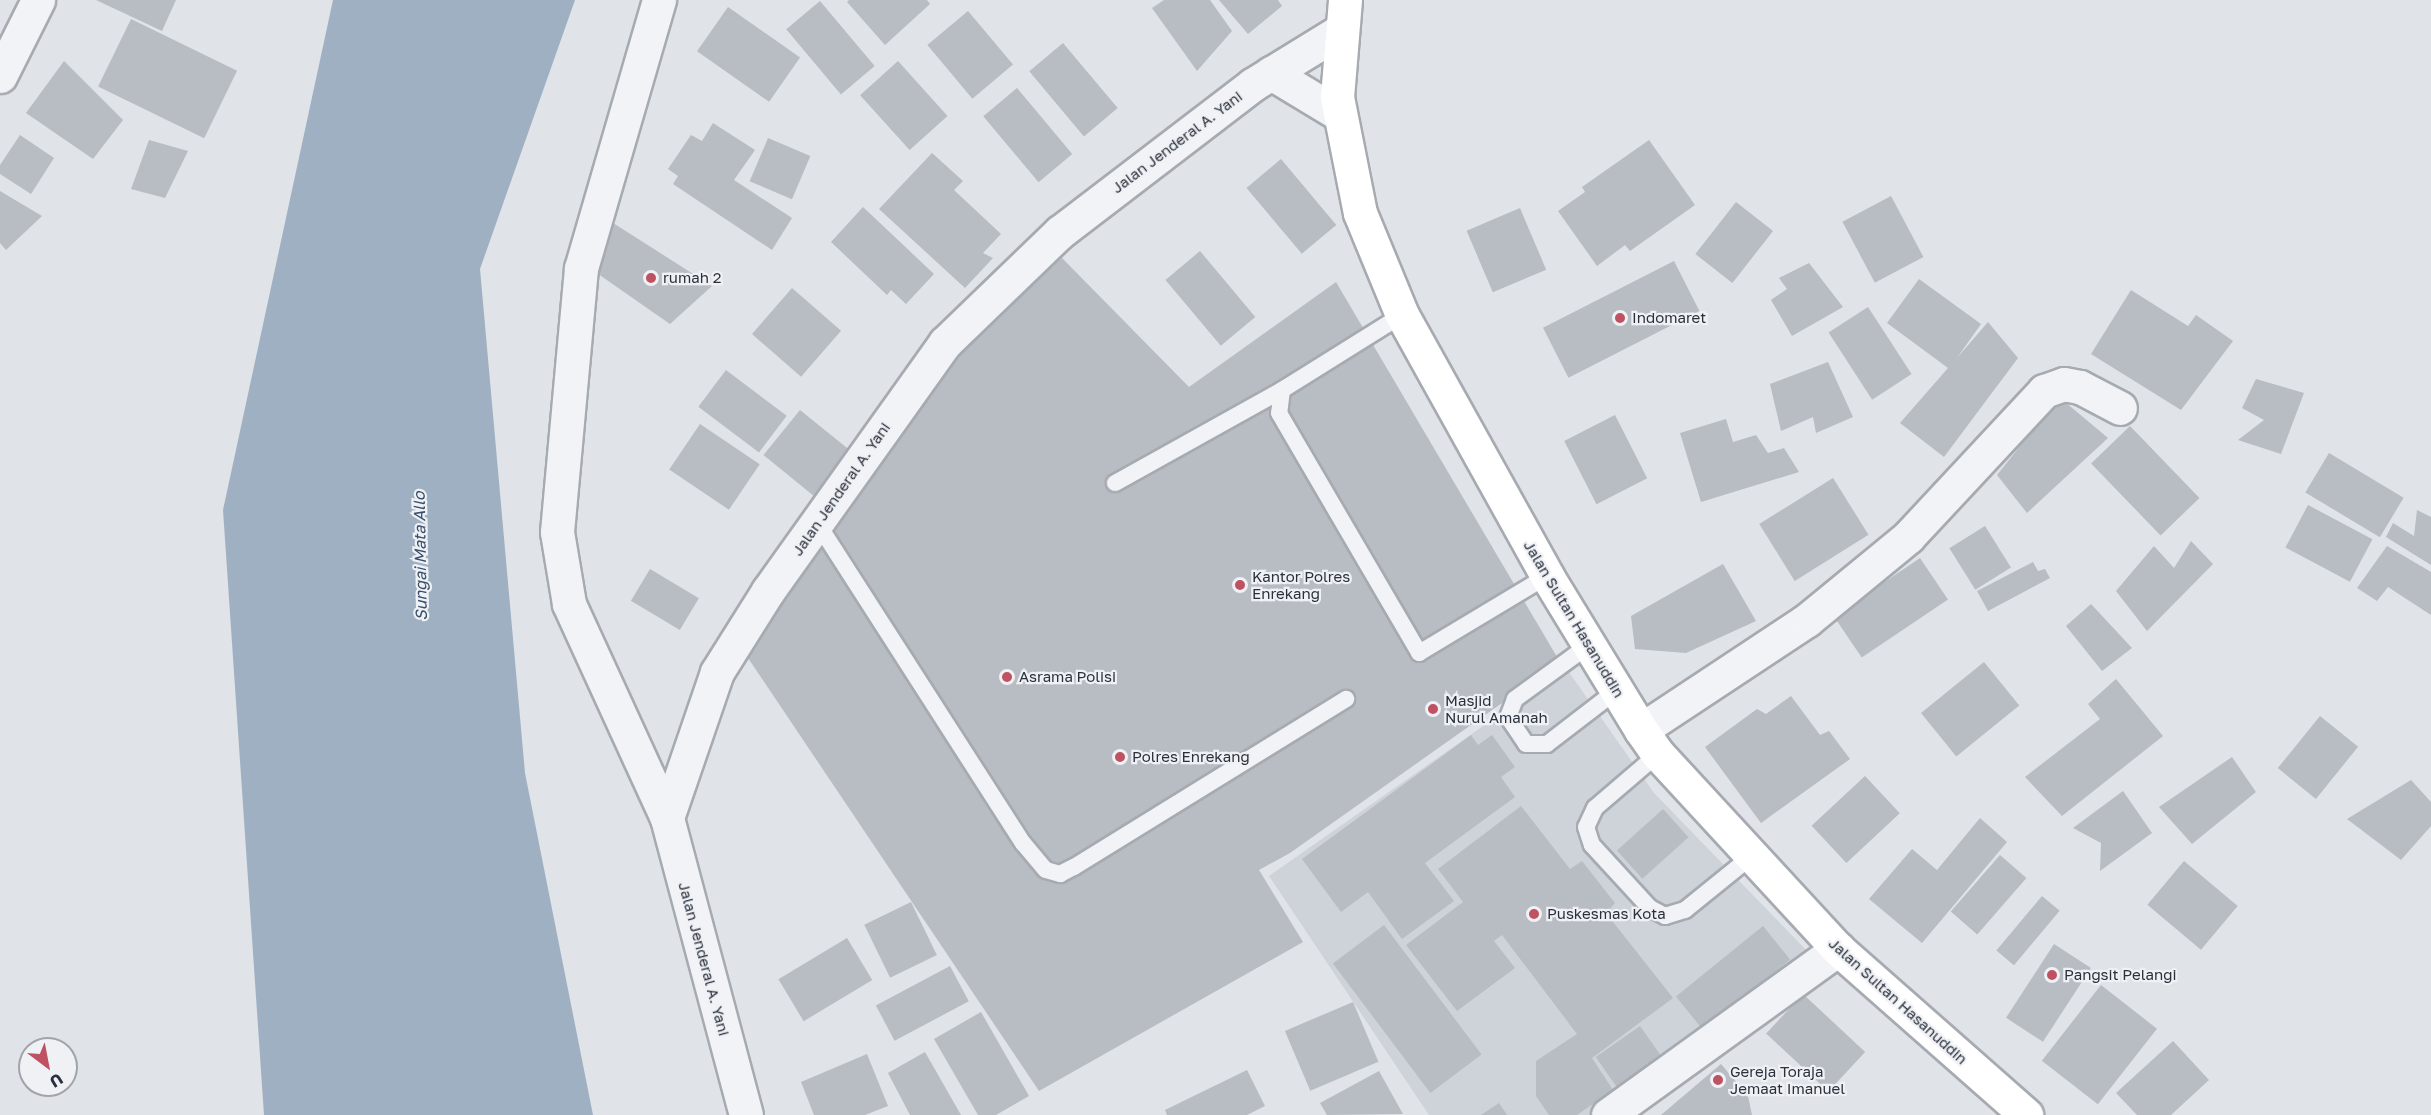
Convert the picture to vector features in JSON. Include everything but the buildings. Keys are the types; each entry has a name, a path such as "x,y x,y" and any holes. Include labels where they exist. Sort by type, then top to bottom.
{"highway":[{"name":"Jalan Sultan Hasanuddin","path":"1342,16 1339,114 1360,213 1402,315 1547,576 1649,742 1838,950 2026,1115"}],"street":[{"path":"0,76 38,0"},
{"path":"659,0 581,268 557,532 569,604 667,818"},
{"name":"Jalan Jenderal A. Yani","path":"746,1115 667,818 717,672 768,591 945,343 1060,232 1271,73 1342,16"},
{"path":"1271,73 1339,114"},
{"path":"1649,742 1807,620 1908,537 2044,391 2064,384 2080,387 2120,408"},
{"path":"1608,1115 1838,950"}],"lane":[{"path":"1116,483 1282,390 1402,315"},
{"path":"1282,390 1279,412 1419,653 1547,576"},
{"path":"818,524 1023,843 1046,870 1060,874 1074,867 1346,699"},
{"path":"1589,645 1515,699 1508,717 1526,744 1547,744 1617,690"},
{"path":"1649,742 1595,808 1586,827 1592,845 1650,908 1665,916 1685,910 1753,855"}],"path":[{"path":"1346,699 1419,653"}],"shaded area":[{"name":"Puskesmas Kota","path":"1566,668 1654,793 1811,955 1589,1115 1429,1115 1269,876"}],"water":[{"name":"Sungai Mata Allo","path":"333,0 575,0 480,269 525,773 593,1115 264,1115 223,510"}],"place":[{"name":"rumah 2","path":"651,278"},
{"name":"Indomaret","path":"1620,318"},
{"name":"Kantor Polres Enrekang","path":"1240,585"},
{"name":"Asrama Polisi","path":"1007,677"},
{"name":"Masjid Nurul Amanah","path":"1433,709"},
{"name":"Polres Enrekang","path":"1120,757"},
{"name":"Puskesmas Kota","path":"1534,914"},
{"name":"Pangsit Pelangi","path":"2052,975"},
{"name":"Gereja Toraja Jemaat Imanuel","path":"1718,1080"}]}
